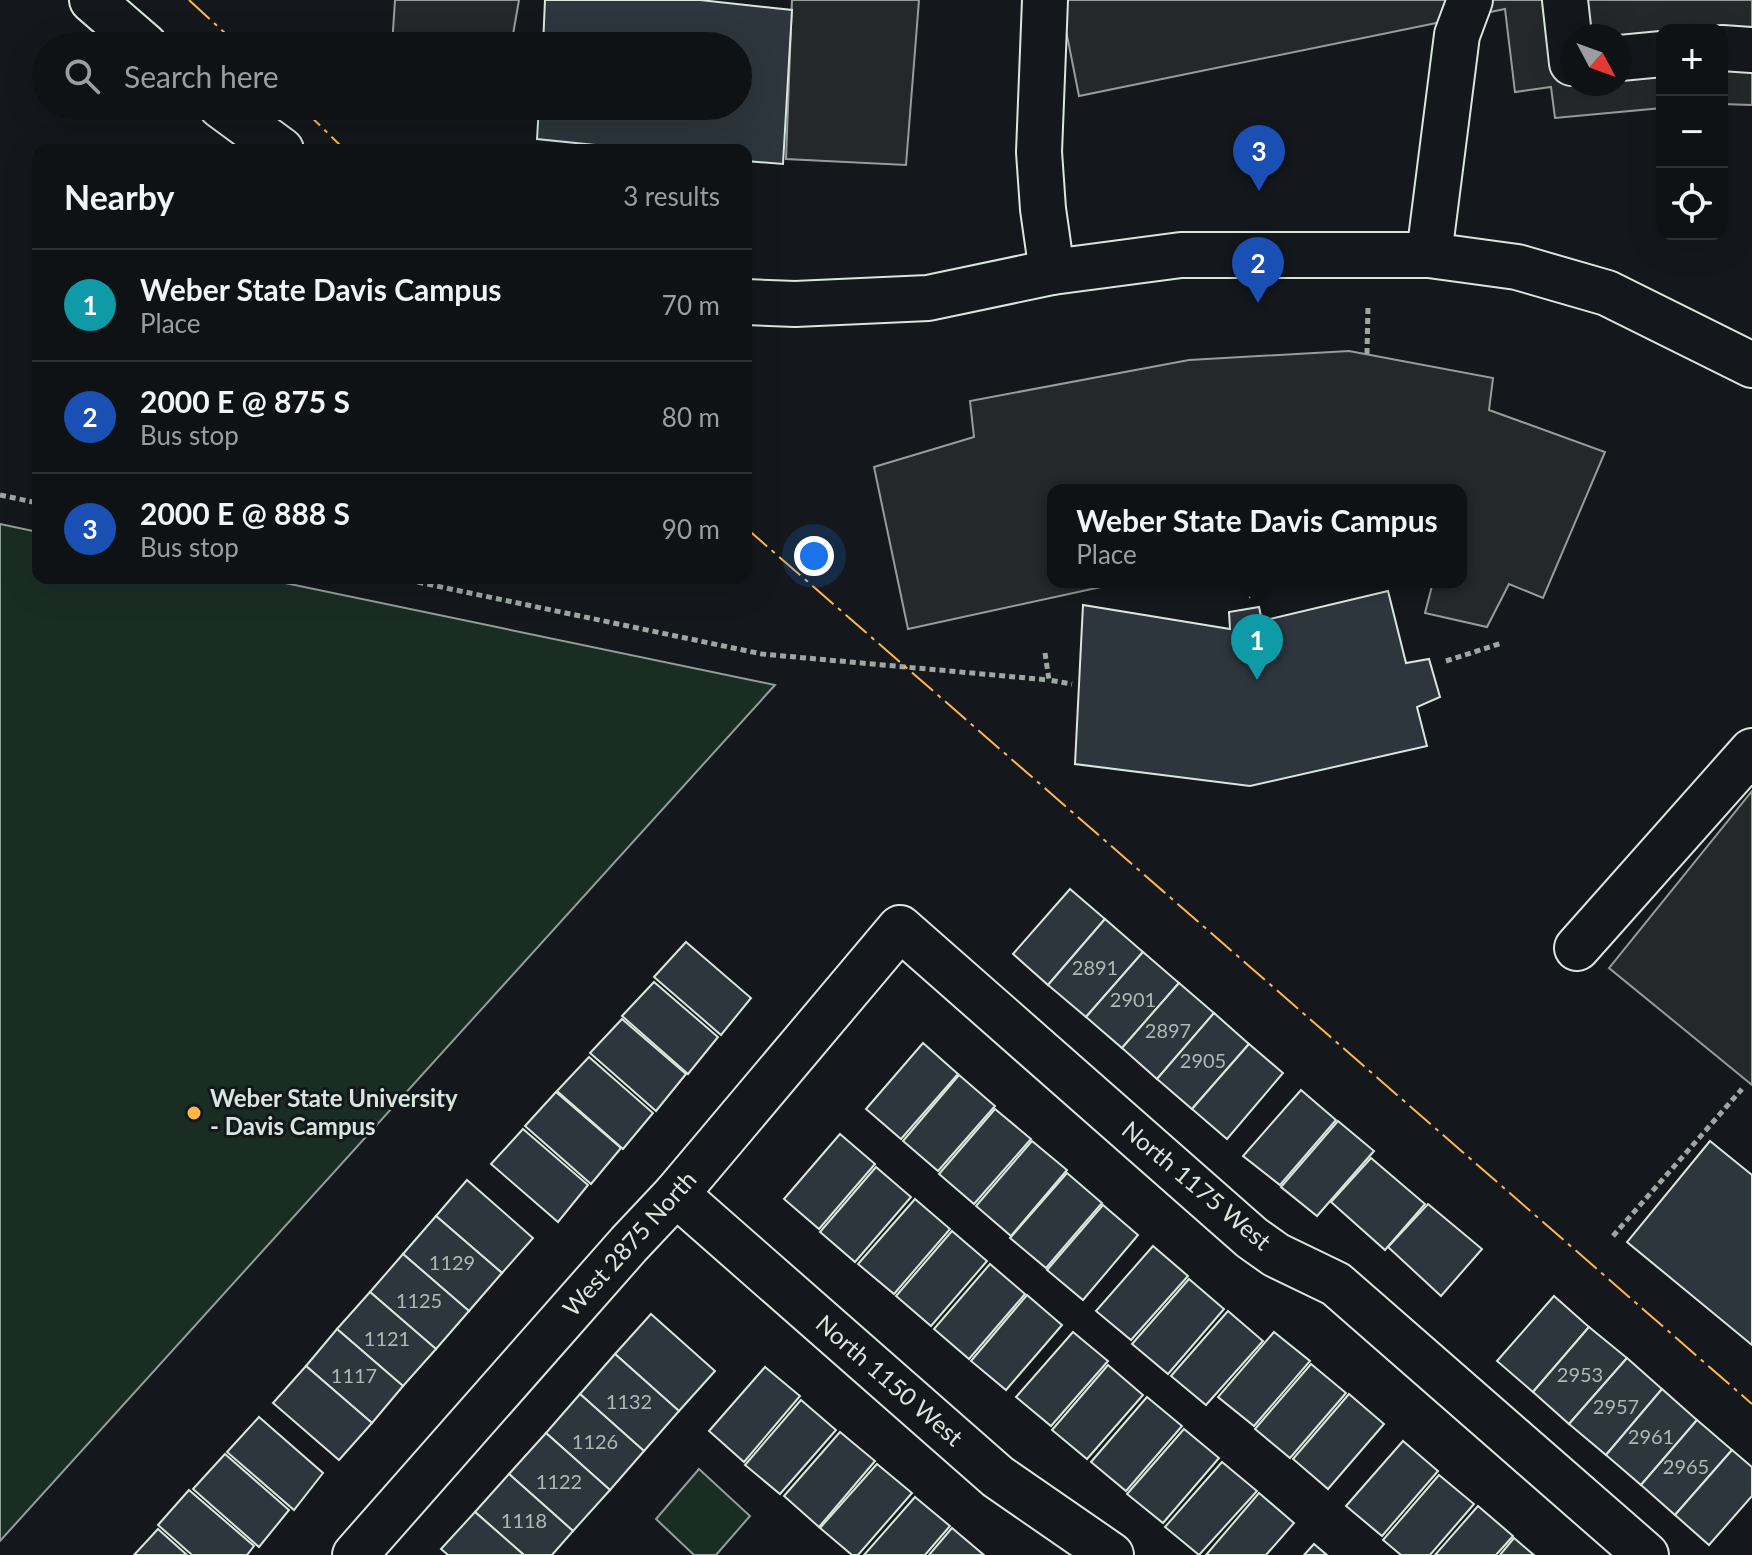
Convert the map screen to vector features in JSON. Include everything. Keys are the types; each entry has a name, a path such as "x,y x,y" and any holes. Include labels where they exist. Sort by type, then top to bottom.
{"street":[{"path":"92,0 129,32"},
{"path":"1045,0 1039,152 1052,272"},
{"path":"1429,255 1457,35 1470,0"},
{"path":"1565,0 1568,24"},
{"path":"1728,48 1752,50"},
{"path":"1632,57 1656,55"},
{"path":"240,120 273,144"},
{"path":"752,302 795,304 928,298 1052,272 1181,255 1429,255 1517,267 1607,293 1752,365"},
{"path":"1577,948 1752,751"},
{"name":"West 2875 North","path":"363,1553 629,1244 676,1194 900,928"},
{"name":"North 1175 West","path":"900,928 1252,1238 1276,1255 1336,1284 1646,1555"},
{"name":"North 1150 West","path":"676,1194 998,1477 1111,1555"}],"path":[{"path":"1367,354 1368,305"},
{"path":"0,495 32,502"},
{"path":"427,584 762,654 1072,684"},
{"path":"1251,588 1252,602"},
{"path":"1446,661 1502,643"},
{"path":"1045,653 1049,680"},
{"path":"1613,1236 1742,1089"}],"green space":[{"name":"Weber State University - Davis Campus","path":"0,524 32,531 32,584 290,584 775,685 0,1541"},
{"path":"699,1469 750,1516 716,1555 694,1555 656,1519"}],"shaded area":[{"path":"395,0 519,0 513,32 393,32"},
{"path":"792,0 919,0 906,165 786,159"},
{"path":"1060,0 1752,0 1752,105 1728,104 1728,24 1656,24 1656,109 1555,118 1551,87 1515,92 1505,9 1079,96"},
{"path":"1349,351 1493,378 1489,410 1605,452 1543,598 1509,584 1487,627 1425,613 1431,588 1467,588 1467,484 1047,484 1047,588 1096,588 908,629 874,467 974,437 970,401 1189,360"},
{"path":"1752,791 1752,1085 1609,968"}],"building":[{"path":"545,0 700,0 792,10 783,164 752,161 752,144 586,144 537,139 538,120 752,120 752,32 544,32"},
{"path":"1388,591 1406,663 1429,659 1440,697 1417,707 1427,746 1250,786 1075,764 1083,605 1230,629 1229,612 1259,607 1262,621"},
{"path":"1070,889 1105,919 1048,985 1013,954"},
{"path":"1105,919 1143,952 1086,1017 1048,985"},
{"path":"686,942 751,998 721,1035 654,977"},
{"path":"1143,952 1179,983 1122,1048 1086,1017"},
{"path":"654,982 718,1037 688,1074 622,1016"},
{"path":"1179,983 1214,1013 1157,1079 1122,1048"},
{"path":"1214,1013 1249,1044 1192,1109 1157,1079"},
{"path":"622,1019 686,1074 656,1111 590,1053"},
{"path":"923,1043 958,1074 901,1139 866,1109"},
{"path":"1249,1044 1283,1073 1227,1139 1192,1109"},
{"path":"589,1057 653,1113 623,1149 557,1091"},
{"path":"959,1075 995,1106 938,1171 903,1141"},
{"path":"1301,1090 1336,1120 1280,1185 1243,1156"},
{"path":"556,1092 621,1148 591,1184 525,1126"},
{"path":"995,1109 1031,1139 974,1204 939,1174"},
{"path":"1338,1121 1374,1151 1317,1216 1281,1187"},
{"path":"523,1129 588,1185 558,1222 491,1164"},
{"path":"840,1134 875,1164 819,1229 784,1199"},
{"path":"1032,1141 1067,1170 1011,1236 976,1206"},
{"path":"1710,1141 1752,1175 1752,1345 1627,1242"},
{"path":"1371,1158 1425,1204 1385,1250 1331,1202"},
{"path":"876,1167 911,1197 855,1262 820,1232"},
{"path":"1067,1173 1102,1203 1046,1268 1010,1238"},
{"path":"467,1180 533,1238 502,1273 436,1216"},
{"path":"915,1199 950,1229 894,1294 858,1264"},
{"path":"1428,1204 1482,1249 1441,1296 1388,1247"},
{"path":"1103,1205 1138,1235 1083,1300 1047,1270"},
{"path":"436,1216 502,1273 469,1311 403,1254"},
{"path":"952,1231 987,1261 931,1326 896,1296"},
{"path":"1153,1246 1188,1276 1131,1340 1096,1311"},
{"path":"403,1254 469,1311 436,1349 370,1292"},
{"path":"990,1264 1025,1294 969,1359 934,1329"},
{"path":"1189,1279 1224,1309 1168,1374 1132,1344"},
{"path":"370,1292 436,1349 403,1386 337,1329"},
{"path":"1027,1295 1062,1325 1006,1390 971,1361"},
{"path":"1554,1296 1589,1327 1533,1392 1497,1361"},
{"path":"1228,1311 1263,1341 1206,1405 1171,1376"},
{"path":"651,1314 715,1371 679,1411 615,1354"},
{"path":"1589,1327 1627,1358 1569,1424 1533,1392"},
{"path":"337,1329 403,1386 372,1423 306,1366"},
{"path":"1073,1332 1108,1361 1051,1426 1016,1397"},
{"path":"1274,1332 1310,1361 1254,1426 1218,1397"},
{"path":"615,1354 679,1411 644,1451 580,1394"},
{"path":"1627,1358 1662,1389 1606,1455 1569,1424"},
{"path":"1311,1364 1346,1393 1290,1458 1255,1429"},
{"path":"1108,1365 1143,1395 1087,1459 1052,1430"},
{"path":"306,1366 372,1423 339,1460 273,1403"},
{"path":"765,1367 800,1396 744,1462 709,1431"},
{"path":"1662,1389 1697,1420 1641,1485 1606,1455"},
{"path":"580,1394 644,1451 610,1490 546,1433"},
{"path":"1349,1394 1384,1424 1328,1489 1293,1459"},
{"path":"1147,1397 1182,1426 1126,1491 1091,1462"},
{"path":"801,1400 836,1430 780,1494 745,1465"},
{"path":"259,1417 323,1473 294,1510 227,1452"},
{"path":"1697,1420 1732,1450 1675,1515 1641,1485"},
{"path":"1184,1429 1219,1458 1163,1523 1127,1494"},
{"path":"840,1432 875,1461 819,1527 784,1496"},
{"path":"546,1433 610,1490 573,1531 509,1474"},
{"path":"1403,1441 1438,1471 1382,1536 1346,1506"},
{"path":"1732,1450 1752,1467 1752,1496 1709,1545 1675,1515"},
{"path":"225,1454 289,1510 259,1547 193,1489"},
{"path":"1222,1462 1257,1491 1199,1555 1165,1527"},
{"path":"877,1464 912,1493 858,1555 852,1555 820,1528"},
{"path":"509,1474 573,1531 552,1555 524,1555 475,1512"},
{"path":"1439,1475 1474,1504 1430,1555 1401,1555 1383,1540"},
{"path":"189,1490 254,1546 247,1555 192,1555 158,1525"},
{"path":"1259,1493 1294,1523 1266,1555 1206,1555"},
{"path":"915,1497 950,1526 925,1555 864,1555"},
{"path":"1478,1506 1513,1536 1496,1555 1435,1555"},
{"path":"475,1512 524,1555 448,1555 441,1549"},
{"path":"952,1528 984,1555 929,1555"},
{"path":"158,1529 187,1555 134,1555"},
{"path":"1514,1538 1534,1555 1500,1555"},
{"path":"1314,1544 1327,1555 1304,1555"}],"power":[{"path":"189,0 224,32"},
{"path":"314,120 339,144"},
{"path":"752,533 1752,1404"}],"place":[{"name":"2000 E @ 888 S","path":"1259,191"},
{"name":"2000 E @ 875 S","path":"1258,303"},
{"name":"Weber State Davis Campus","path":"1257,680"},
{"name":"Weber State University - Davis Campus","path":"194,1113"}]}
